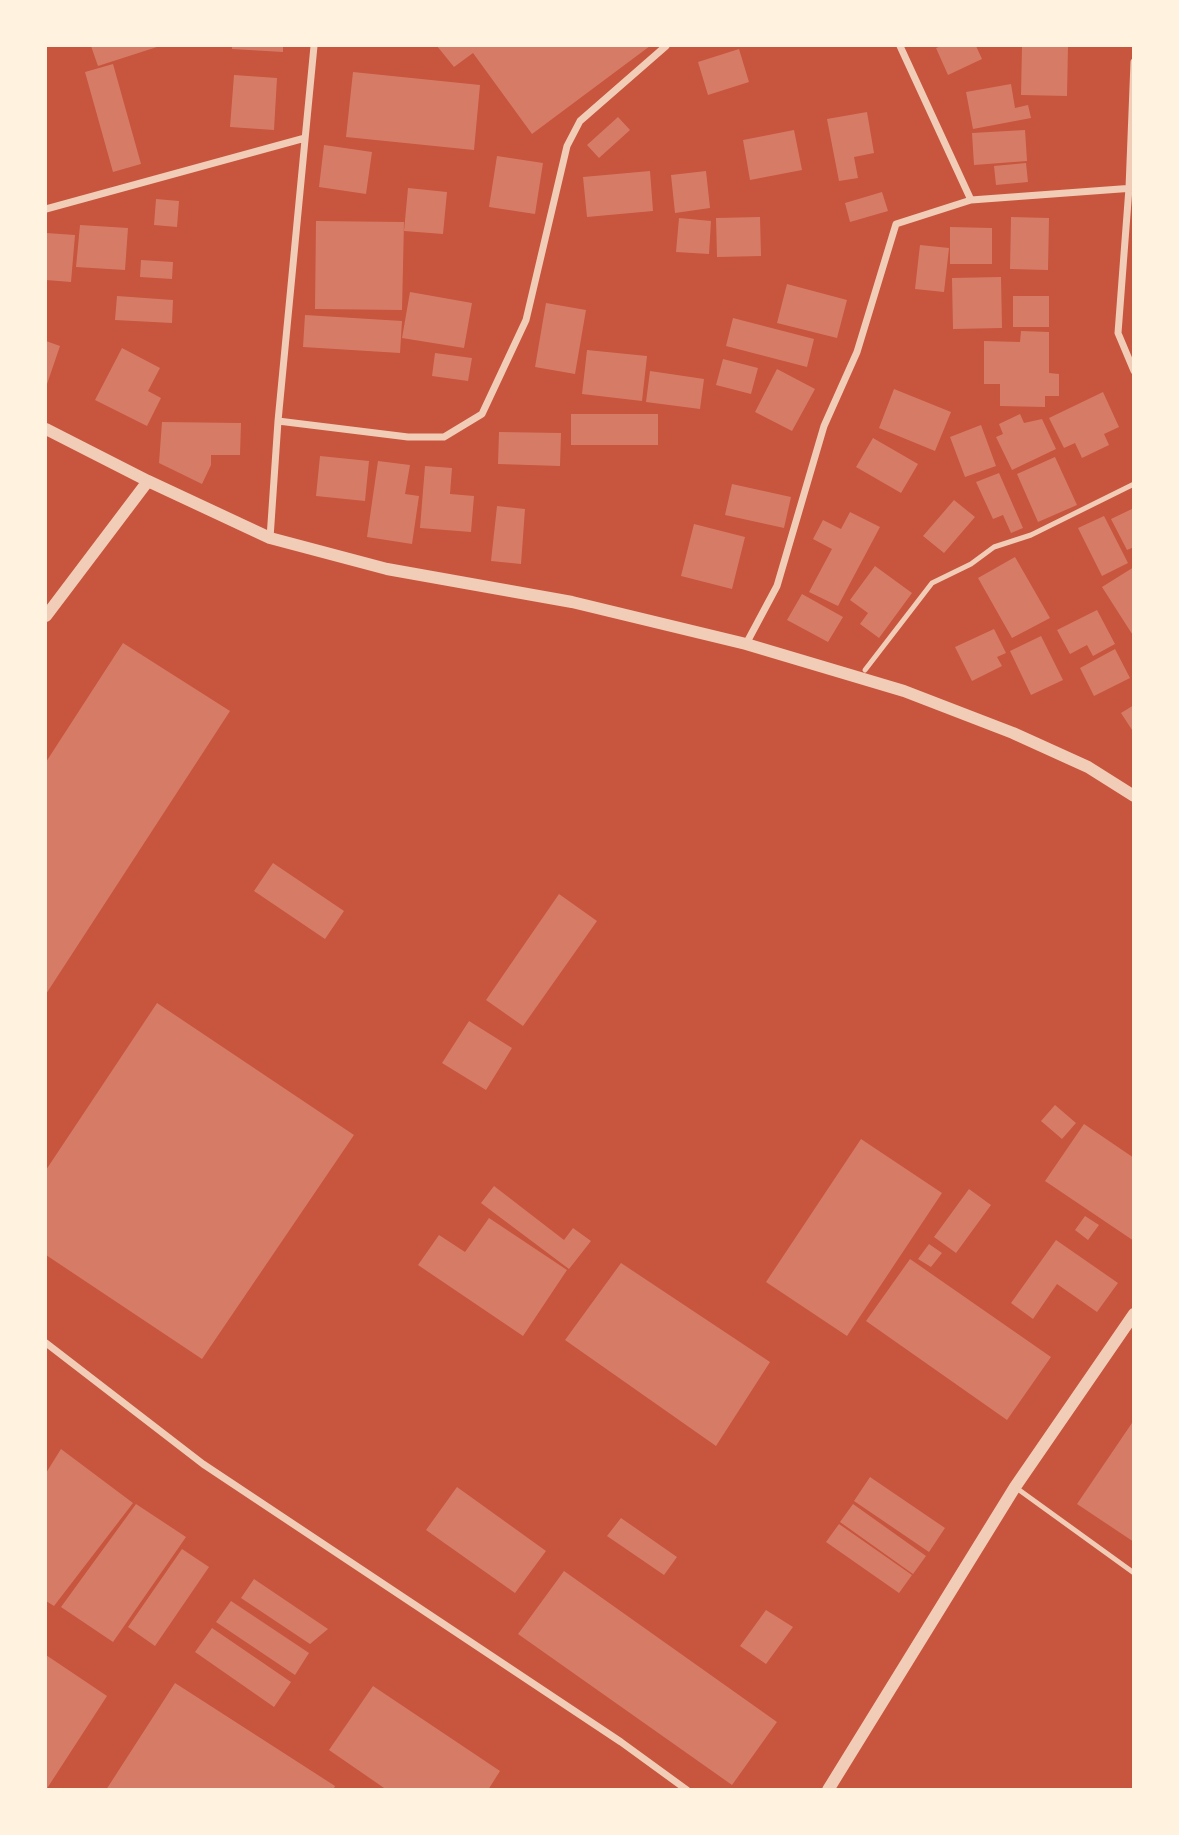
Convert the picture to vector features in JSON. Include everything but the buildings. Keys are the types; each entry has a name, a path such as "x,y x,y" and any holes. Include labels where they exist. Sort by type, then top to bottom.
{"street":[{"path":"270,538 278,421 314,46"},
{"path":"278,421 408,437 444,437 482,414 526,320 568,146 580,121 666,46"},
{"path":"900,46 971,200"},
{"path":"1133,62 1131,188 1118,333 1133,371"},
{"path":"46,209 306,138"},
{"path":"746,645 777,586 824,426 857,352 896,224 971,200 1131,188"},
{"path":"46,429 148,481 270,538 387,569 572,602 746,645 904,691 1001,728 1088,766 1133,796"},
{"path":"46,616 148,481"},
{"path":"828,1790 1015,1487 1133,1314"},
{"path":"46,1343 203,1464 621,1742 687,1790"}],"lane":[{"path":"865,670 932,583 971,564 994,547 1031,535 1133,484"},
{"path":"1015,1487 1133,1573"}]}
